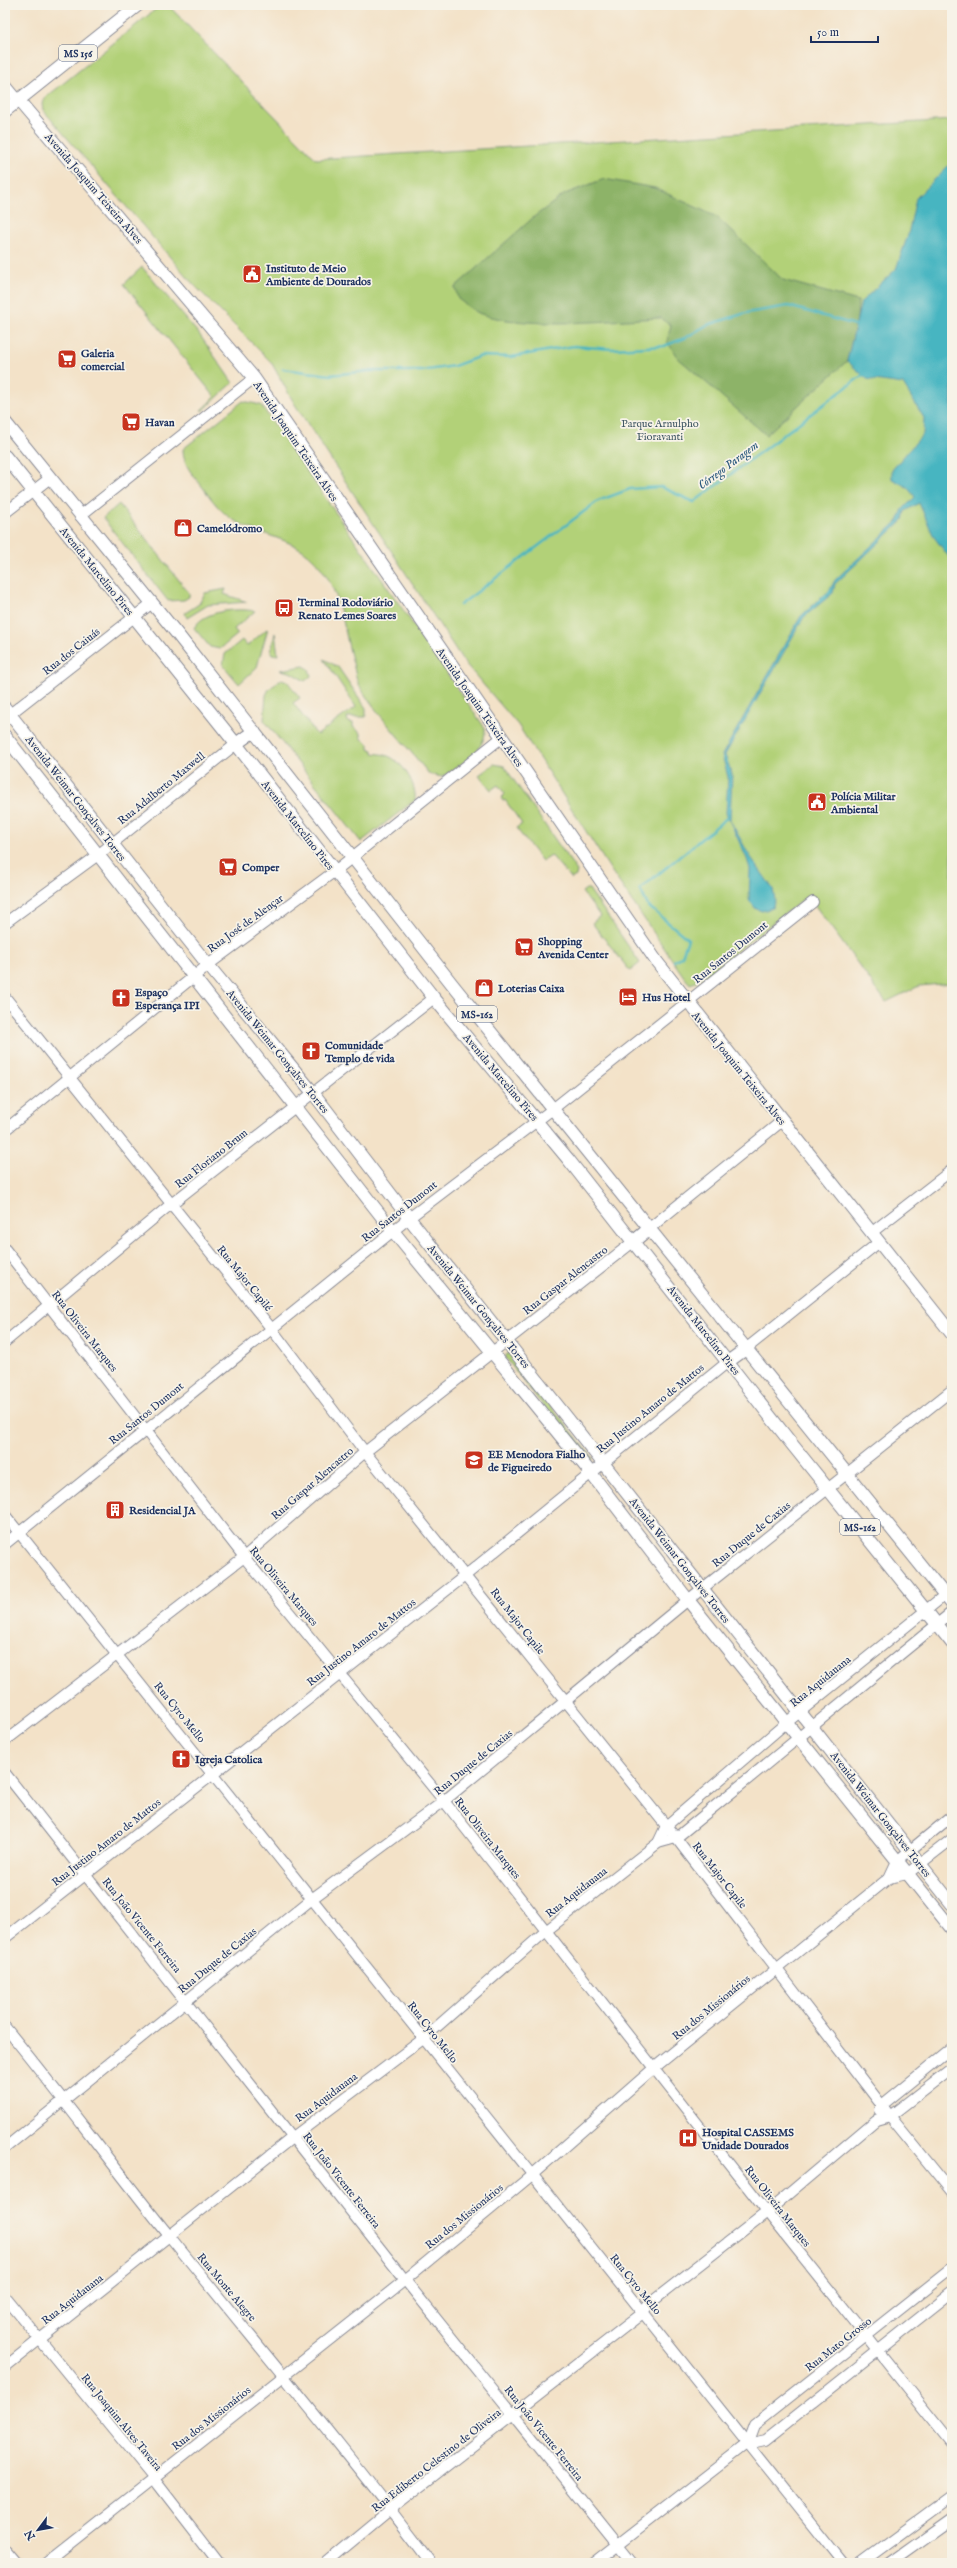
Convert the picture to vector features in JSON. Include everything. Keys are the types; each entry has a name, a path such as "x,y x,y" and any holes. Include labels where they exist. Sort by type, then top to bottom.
{"main road":[{"name":"MS 156","path":"5,111 138,5"},
{"name":"Avenida Joaquim Teixeira Alves","path":"19,100 254,378 501,738 687,1002 952,1334"},
{"name":"Avenida Marcelino Pires","path":"5,422 354,856 452,984 651,1227 846,1472 950,1597"},
{"name":"Avenida Marcelino Pires","path":"5,456 236,744 434,998 537,1120 729,1361 791,1443 828,1487 952,1643"},
{"name":"Avenida Weimar Gonçalves Torres","path":"6,713 112,843 208,965 314,1094 409,1218 604,1461 701,1589 952,1904"},
{"path":"236,744 254,731"},
{"name":"Avenida Weimar Gonçalves Torres","path":"5,736 297,1106 393,1231 590,1472 688,1600 952,1930"},
{"path":"633,1242 651,1227"},
{"path":"729,1361 747,1348"}],"street":[{"name":"Avenida Joaquim Teixeira Alves","path":"5,84 19,100"},
{"path":"80,516 254,378"},
{"path":"5,513 50,478"},
{"name":"Rua dos Caiuás","path":"6,713 152,603"},
{"name":"Rua José de Alençar","path":"5,1130 194,976 335,871 501,738"},
{"name":"Rua Adalberto Maxwell","path":"5,923 98,854 236,744"},
{"name":"Rua Santos Dumont","path":"5,1544 146,1428 409,1218 554,1108 813,902"},
{"name":"Rua Major Capilé","path":"5,997 170,1205 271,1328 365,1452 466,1575"},
{"name":"Rua Floriano Brum","path":"5,1342 170,1205 314,1094 434,998"},
{"path":"651,1227 782,1121"},
{"path":"747,1348 952,1170"},
{"name":"Rua Gaspar Alencastro","path":"5,1741 119,1655 244,1557 365,1452 633,1242"},
{"name":"Rua Oliveira Marques","path":"5,1249 146,1428 244,1557 444,1801 767,2212 880,2351 952,2443"},
{"name":"Rua Justino Amaro de Mattos","path":"5,1938 466,1575 590,1472 729,1361"},
{"name":"Rua Duque de Caxias","path":"5,2148 312,1898 444,1801 701,1589 846,1472 952,1390"},
{"name":"Rua Cyro Mello","path":"5,1515 119,1655 423,2039 644,2312 747,2444 843,2563"},
{"name":"Rua Major Capile","path":"466,1575 676,1838 890,2116 952,2192"},
{"name":"Rua Aquidauana","path":"658,1843 666,1826 786,1723 926,1610 950,1597"},
{"name":"Rua Aquidauana","path":"5,2367 170,2237 293,2137 423,2039 546,1931 658,1843 676,1838 952,1612"},
{"path":"863,1661 875,1676"},
{"name":"Rua João Vicente Ferreira","path":"5,1773 186,2000 405,2280 632,2563"},
{"name":"Rua dos Missionários","path":"46,2563 405,2280 532,2175 654,2068 888,1878 897,1861 952,1816"},
{"name":"Rua dos Missionários","path":"888,1878 907,1874 952,1839"},
{"name":"Rua Monte Alegre","path":"5,2027 65,2100 170,2237 285,2375 391,2509 431,2563"},
{"name":"Rua Ediberto Celestino de Oliveira","path":"876,2120 882,2105 952,2048"},
{"name":"Rua Ediberto Celestino de Oliveira","path":"326,2563 391,2509 644,2312 649,2304 767,2212 876,2120 890,2116 952,2068"},
{"name":"Rua Mato Grosso","path":"747,2444 754,2425 952,2268"},
{"path":"594,2563 747,2444 766,2440 880,2351 952,2292"},
{"name":"Rua Joaquim Alves Taveira","path":"5,2297 154,2479 219,2563"},
{"path":"861,2563 952,2496"},
{"path":"889,2563 952,2518"},
{"path":"5,2550 16,2563"}],"green space":[{"name":"Parque Arnulpho Fioravanti","path":"161,5 168,5 316,159 952,120 952,983 919,986 886,1002 808,896 696,982 690,984 684,977 612,872 518,725 464,662 294,403 271,362 194,285 43,110 42,104 45,98"},
{"path":"604,179 655,188 717,217 783,280 858,301 857,320 847,361 766,435 677,357 667,341 671,325 661,318 570,323 522,322 500,319 481,314 458,299 455,287 535,216 565,194"},
{"path":"142,267 199,334 233,383 202,411 201,410 215,397 124,284"},
{"path":"243,401 261,405 485,728 482,744 471,757 442,777 429,774 384,720 360,687 335,593 321,567 303,550 294,545 248,527 227,516 213,502 188,468 184,459 183,449"},
{"path":"119,504 189,593 189,597 184,600 168,601 103,518"},
{"path":"226,589 224,594 247,602 208,605 187,618 185,613 199,604 205,593"},
{"path":"230,610 255,611 234,629 238,634 220,649 210,647 194,628 205,617 213,614"},
{"path":"268,628 257,667 239,684 223,665 225,654 242,640 247,646"},
{"path":"275,633 278,655 272,654 271,652"},
{"path":"324,659 338,667 366,708 366,717 347,717 348,722 353,723 353,727 361,733 361,738 369,744 369,749 373,750 373,753 386,755 399,763 408,775 414,788 415,800 361,842 264,720 266,695 269,689 282,679 287,681 300,698 293,703 317,735 356,707"},
{"path":"304,666 309,669 311,676 305,681 290,672 280,670"},
{"path":"494,764 504,766 577,871 576,876 571,879 551,855 542,861 516,828 522,824 505,800 503,801 501,798 505,794 498,785 491,790 479,775"},
{"path":"589,889 640,963 630,971 592,923 600,916 582,892"},
{"path":"508,1353 593,1458 591,1461 586,1461 505,1357"}],"water":[{"path":"952,162 952,561 934,537 919,503 905,511 903,520 835,584 833,593 804,617 725,755 732,774 730,820 748,853 773,889 775,900 772,908 762,911 756,909 749,900 750,869 726,813 728,777 722,755 801,616 829,591 835,580 898,521 903,509 915,497 907,487 892,479 892,470 923,434 924,418 903,384 867,379 847,361 861,302 896,269 908,235 916,198"}],"waterway":[{"path":"283,369 330,375 370,371 421,371 454,366 481,356 511,357 574,346 612,349 664,346 685,338 707,325 746,313 788,306 859,326"},
{"name":"Córrego Paragem","path":"460,605 598,501 630,489 661,487 694,502 864,374"},
{"path":"674,961 682,956 688,939 648,906 640,889 728,817"}],"place":[{"name":"Instituto de Meio Ambiente de Dourados","path":"252,274"},
{"name":"Galeria comercial","path":"67,359"},
{"name":"Havan","path":"131,422"},
{"name":"Camelódromo","path":"183,528"},
{"name":"Terminal Rodoviário Renato Lemes Soares","path":"284,608"},
{"name":"Polícia Militar Ambiental","path":"817,802"},
{"name":"Comper","path":"228,867"},
{"name":"Shopping Avenida Center","path":"524,947"},
{"name":"Loterias Caixa","path":"484,988"},
{"name":"Hus Hotel","path":"628,997"},
{"name":"Espaço Esperança IPI","path":"121,998"},
{"name":"Comunidade Templo de vida","path":"311,1051"},
{"name":"EE Menodora Fialho de Figueiredo","path":"474,1460"},
{"name":"Residencial JA","path":"115,1510"},
{"name":"Igreja Catolica","path":"181,1759"},
{"name":"Hospital CASSEMS Unidade Dourados","path":"688,2138"}]}
